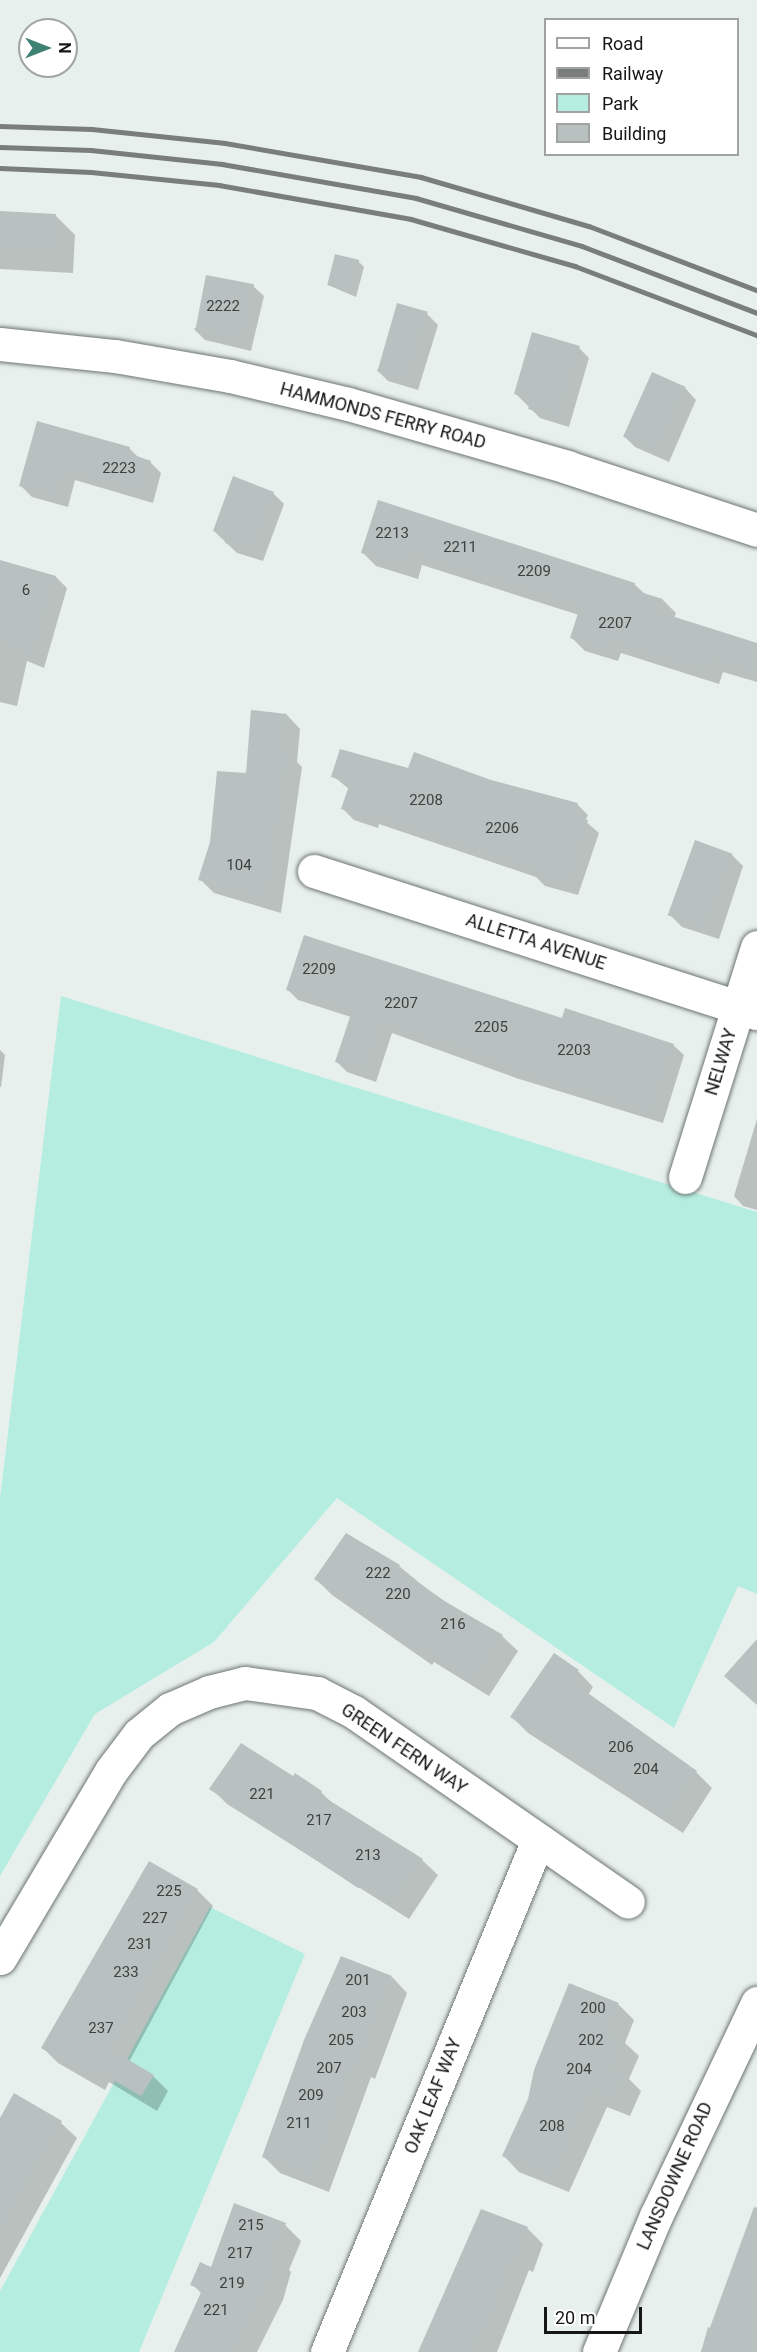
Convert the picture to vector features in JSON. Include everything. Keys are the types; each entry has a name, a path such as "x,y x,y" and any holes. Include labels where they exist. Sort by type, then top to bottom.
{"street":[{"name":"HAMMONDS FERRY ROAD","path":"0,344 126,358 230,376 337,402 567,467 757,530"},
{"name":"ALLETTA AVENUE","path":"315,871 748,1010"},
{"name":"NELWAY","path":"685,1177 748,1010 757,947"},
{"name":"GREEN FERN WAY","path":"0,1958 111,1771 139,1734 170,1710 209,1692 245,1683 317,1693 354,1712 628,1902"},
{"name":"OAK LEAF WAY","path":"327,2352 538,1840"},
{"name":"LANSDOWNE ROAD","path":"599,2352 680,2164 757,2002"}],"green space":[{"path":"61,996 757,1212 757,1594 738,1586 674,1728 337,1498 214,1642 95,1714 0,1876 0,1498"},
{"path":"210,1907 305,1954 139,2352 0,2352 0,2291"}],"building":[{"path":"0,211 56,214 54,254 0,251"},
{"path":"335,254 359,260 352,291 327,285"},
{"path":"206,275 254,284 243,340 195,331"},
{"path":"397,303 428,312 408,380 377,371"},
{"path":"532,332 580,346 560,417 528,409 531,399 514,394"},
{"path":"652,372 686,387 657,452 623,437"},
{"path":"37,421 130,447 128,453 151,461 142,493 64,470 57,497 19,486"},
{"path":"233,476 274,492 252,551 225,543 227,536 213,531"},
{"path":"378,500 635,583 633,590 663,599 659,612 757,643 757,674 710,660 707,672 608,641 605,649 570,638 580,607 409,553 405,567 361,553"},
{"path":"0,560 56,576 33,658 0,644"},
{"path":"251,710 287,714 283,751 289,752 267,900 198,880 210,842 217,771 246,773"},
{"path":"340,749 408,768 414,752 491,780 578,803 573,816 588,820 574,873 570,872 567,885 533,875 534,870 368,814 367,818 341,809 350,783 331,777"},
{"path":"695,840 733,854 705,929 668,915"},
{"path":"304,935 562,1018 565,1008 674,1044 652,1114 504,1068 505,1065 459,1048 382,1024 365,1072 335,1062 352,1011 286,990"},
{"path":"346,1533 400,1565 398,1568 446,1602 503,1635 472,1682 418,1647 416,1650 314,1579"},
{"path":"757,1639 757,1705 724,1676"},
{"path":"554,1653 579,1670 571,1681 697,1771 666,1818 510,1717"},
{"path":"241,1743 293,1776 295,1773 322,1791 319,1794 423,1859 392,1904 365,1886 358,1888 209,1789"},
{"path":"149,1861 198,1889 112,2050 154,2075 141,2096 93,2068 89,2076 41,2048"},
{"path":"341,1956 392,1976 359,2064 355,2062 313,2177 262,2157 304,2040"},
{"path":"569,1983 619,2003 607,2032 624,2039 612,2068 626,2074 614,2102 591,2092 554,2177 502,2156 528,2099 534,2070"},
{"path":"14,2093 62,2121 0,2233 0,2118"},
{"path":"234,2203 286,2223 273,2254 276,2255 268,2284 234,2352 174,2352 202,2290 190,2285 200,2262 211,2267"},
{"path":"754,2207 757,2208 757,2352 701,2352"},
{"path":"481,2209 528,2227 517,2257 513,2256 493,2312 471,2352 418,2352"}],"railway":[{"path":"0,126 92,129 225,143 421,177 589,226 757,290"},
{"path":"0,147 91,150 222,164 416,198 582,246 757,313"},
{"path":"0,168 91,172 219,185 411,219 575,266 757,335"}]}
